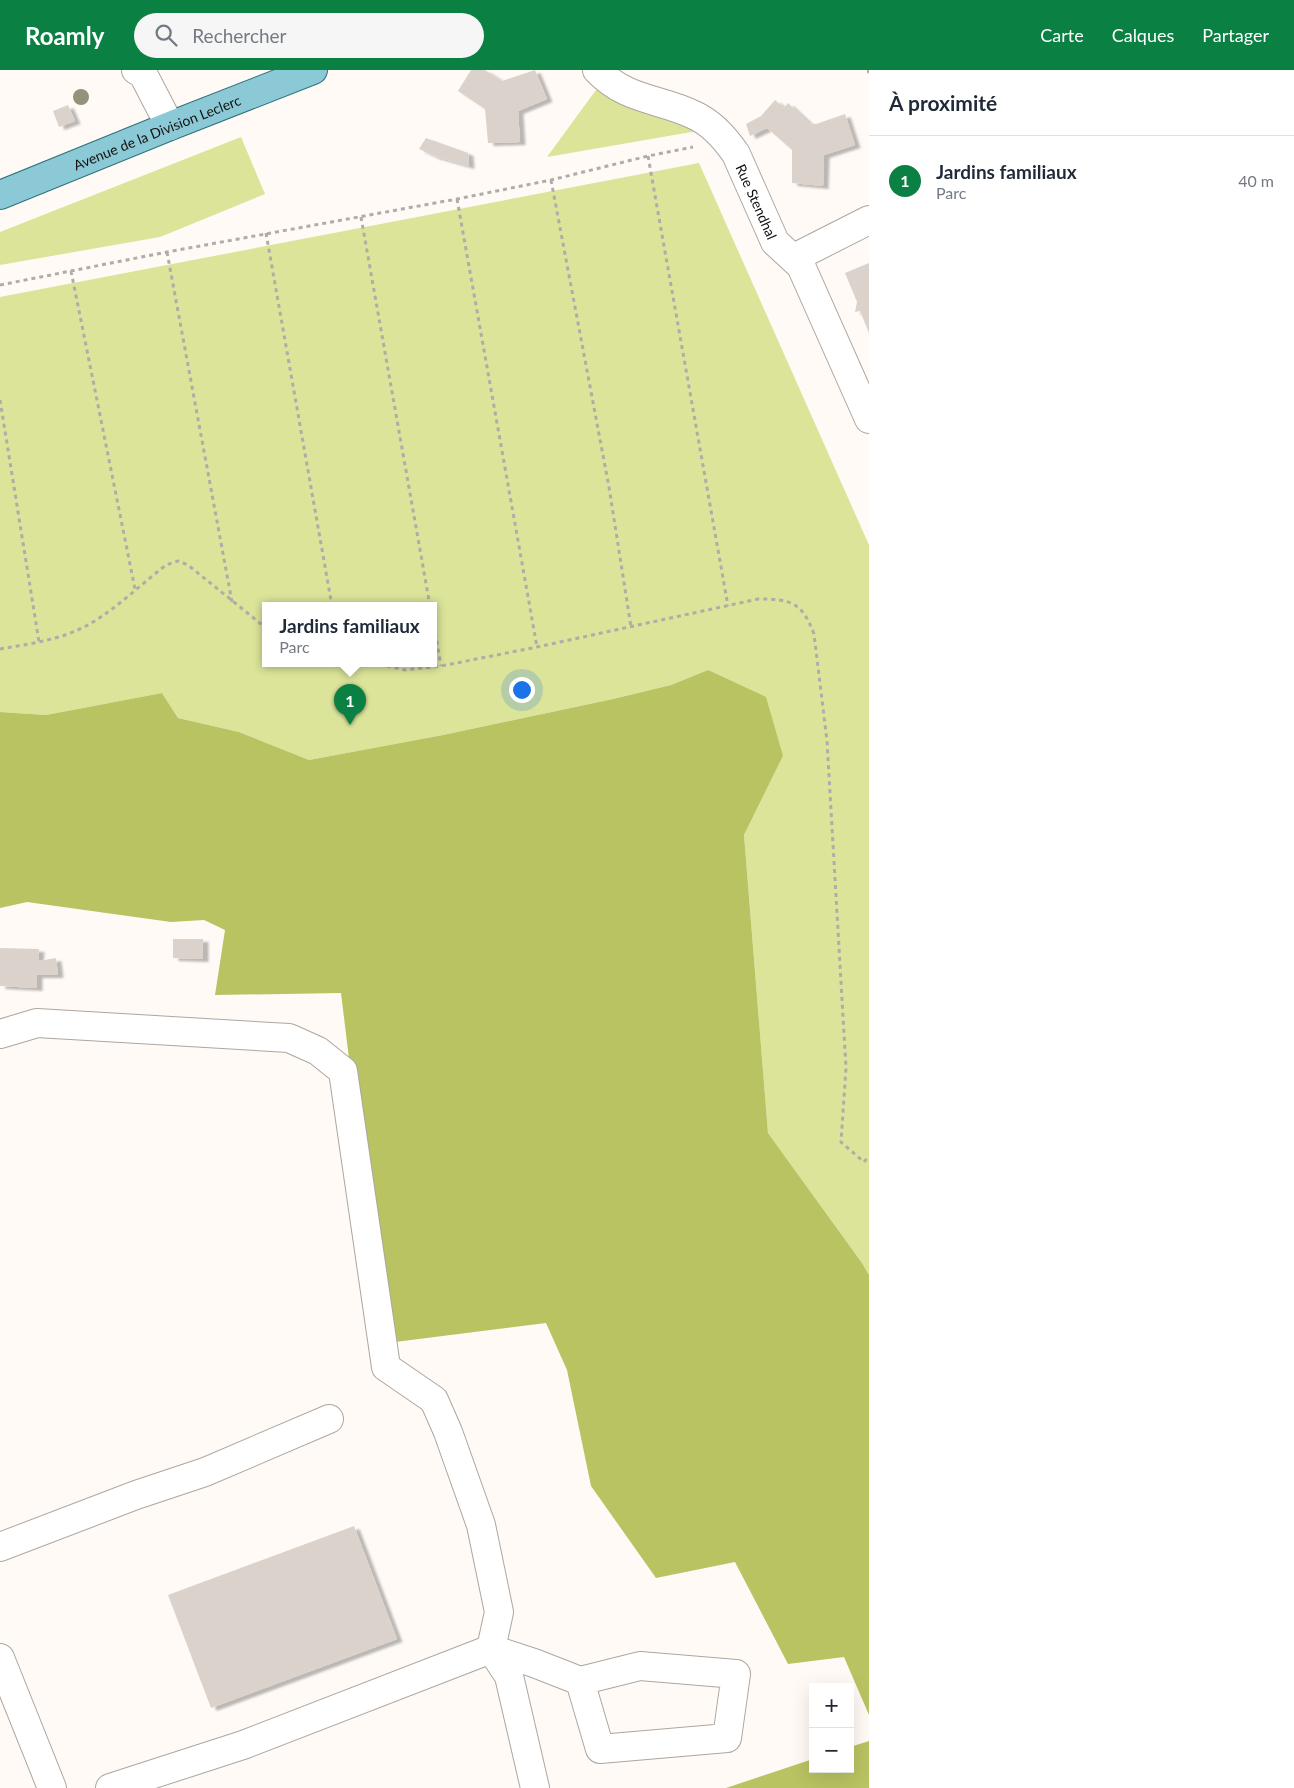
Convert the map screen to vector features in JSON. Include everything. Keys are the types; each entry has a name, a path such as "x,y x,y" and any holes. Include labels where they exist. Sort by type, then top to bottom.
{"main road":[{"name":"Avenue de la Division Leclerc","path":"0,195 313,70"}],"street":[{"path":"136,70 143,74 170,126"},
{"name":"Rue Stendhal","path":"597,70 615,85 636,96 694,115 708,123 727,141 736,154 775,242 801,266 869,419"},
{"path":"794,258 869,220"},
{"path":"0,1034 36,1023 289,1038 318,1051 343,1071 386,1367 434,1400 448,1432 481,1525 499,1612 491,1649 509,1676 535,1788"},
{"path":"0,1547 136,1494 205,1472 329,1419"},
{"path":"110,1788 243,1745 491,1649 580,1681 640,1666 736,1674 728,1738 600,1749 580,1681"},
{"path":"0,1658 52,1788"}],"path":[{"path":"0,284 457,199 551,180 648,156 727,141"},
{"path":"648,156 728,606"},
{"path":"551,180 609,487 631,627"},
{"path":"457,199 537,648"},
{"path":"361,217 429,602"},
{"path":"266,233 331,602"},
{"path":"167,252 232,602"},
{"path":"71,271 135,589"},
{"path":"0,400 39,642"},
{"path":"0,649 39,642 84,627 104,616 166,565 178,561 199,573 262,625"},
{"path":"437,666 537,648 758,599 780,599 798,606 808,618 814,634 827,741 846,1068 841,1142 864,1162 869,1156"},
{"path":"437,643 441,666"},
{"path":"392,667 405,670 432,667"}],"green space":[{"path":"596,90 703,130 547,157"},
{"path":"241,137 265,194 160,237 0,265 0,232"},
{"path":"699,163 869,545 869,1275 768,1133 744,835 783,756 708,670 671,685 613,699 443,735 309,760 239,732 178,718 162,693 46,715 0,712 0,297"},
{"path":"708,670 766,697 783,756 744,835 768,1133 869,1275 869,1715 844,1657 788,1664 735,1562 656,1578 591,1486 567,1370 546,1323 395,1342 360,1149 341,993 215,995 225,930 204,920 171,922 27,902 0,908 0,712 46,715 162,693 178,718 239,732 309,760 443,735 613,699 671,685"},
{"path":"869,1741 869,1788 726,1788 809,1760 809,1773 854,1773 854,1746"}],"building":[{"path":"471,70 485,70 502,81 535,70 547,99 518,111 520,142 488,143 485,109 458,91"},
{"path":"775,100 784,108 788,103 809,123 816,124 845,114 855,145 824,155 823,186 792,183 792,150 767,128 750,136 746,124 761,116"},
{"path":"68,105 75,121 59,127 53,111"},
{"path":"426,138 468,153 469,166 434,156 419,149"},
{"path":"869,263 869,333 860,311 855,312 857,302 845,273"},
{"path":"173,939 203,939 203,959 173,958"},
{"path":"0,948 39,949 38,961 56,958 58,975 37,975 37,988 0,986"},
{"path":"354,1526 397,1639 211,1708 168,1595"}],"place":[{"name":"Jardins familiaux","path":"350,725"}]}
